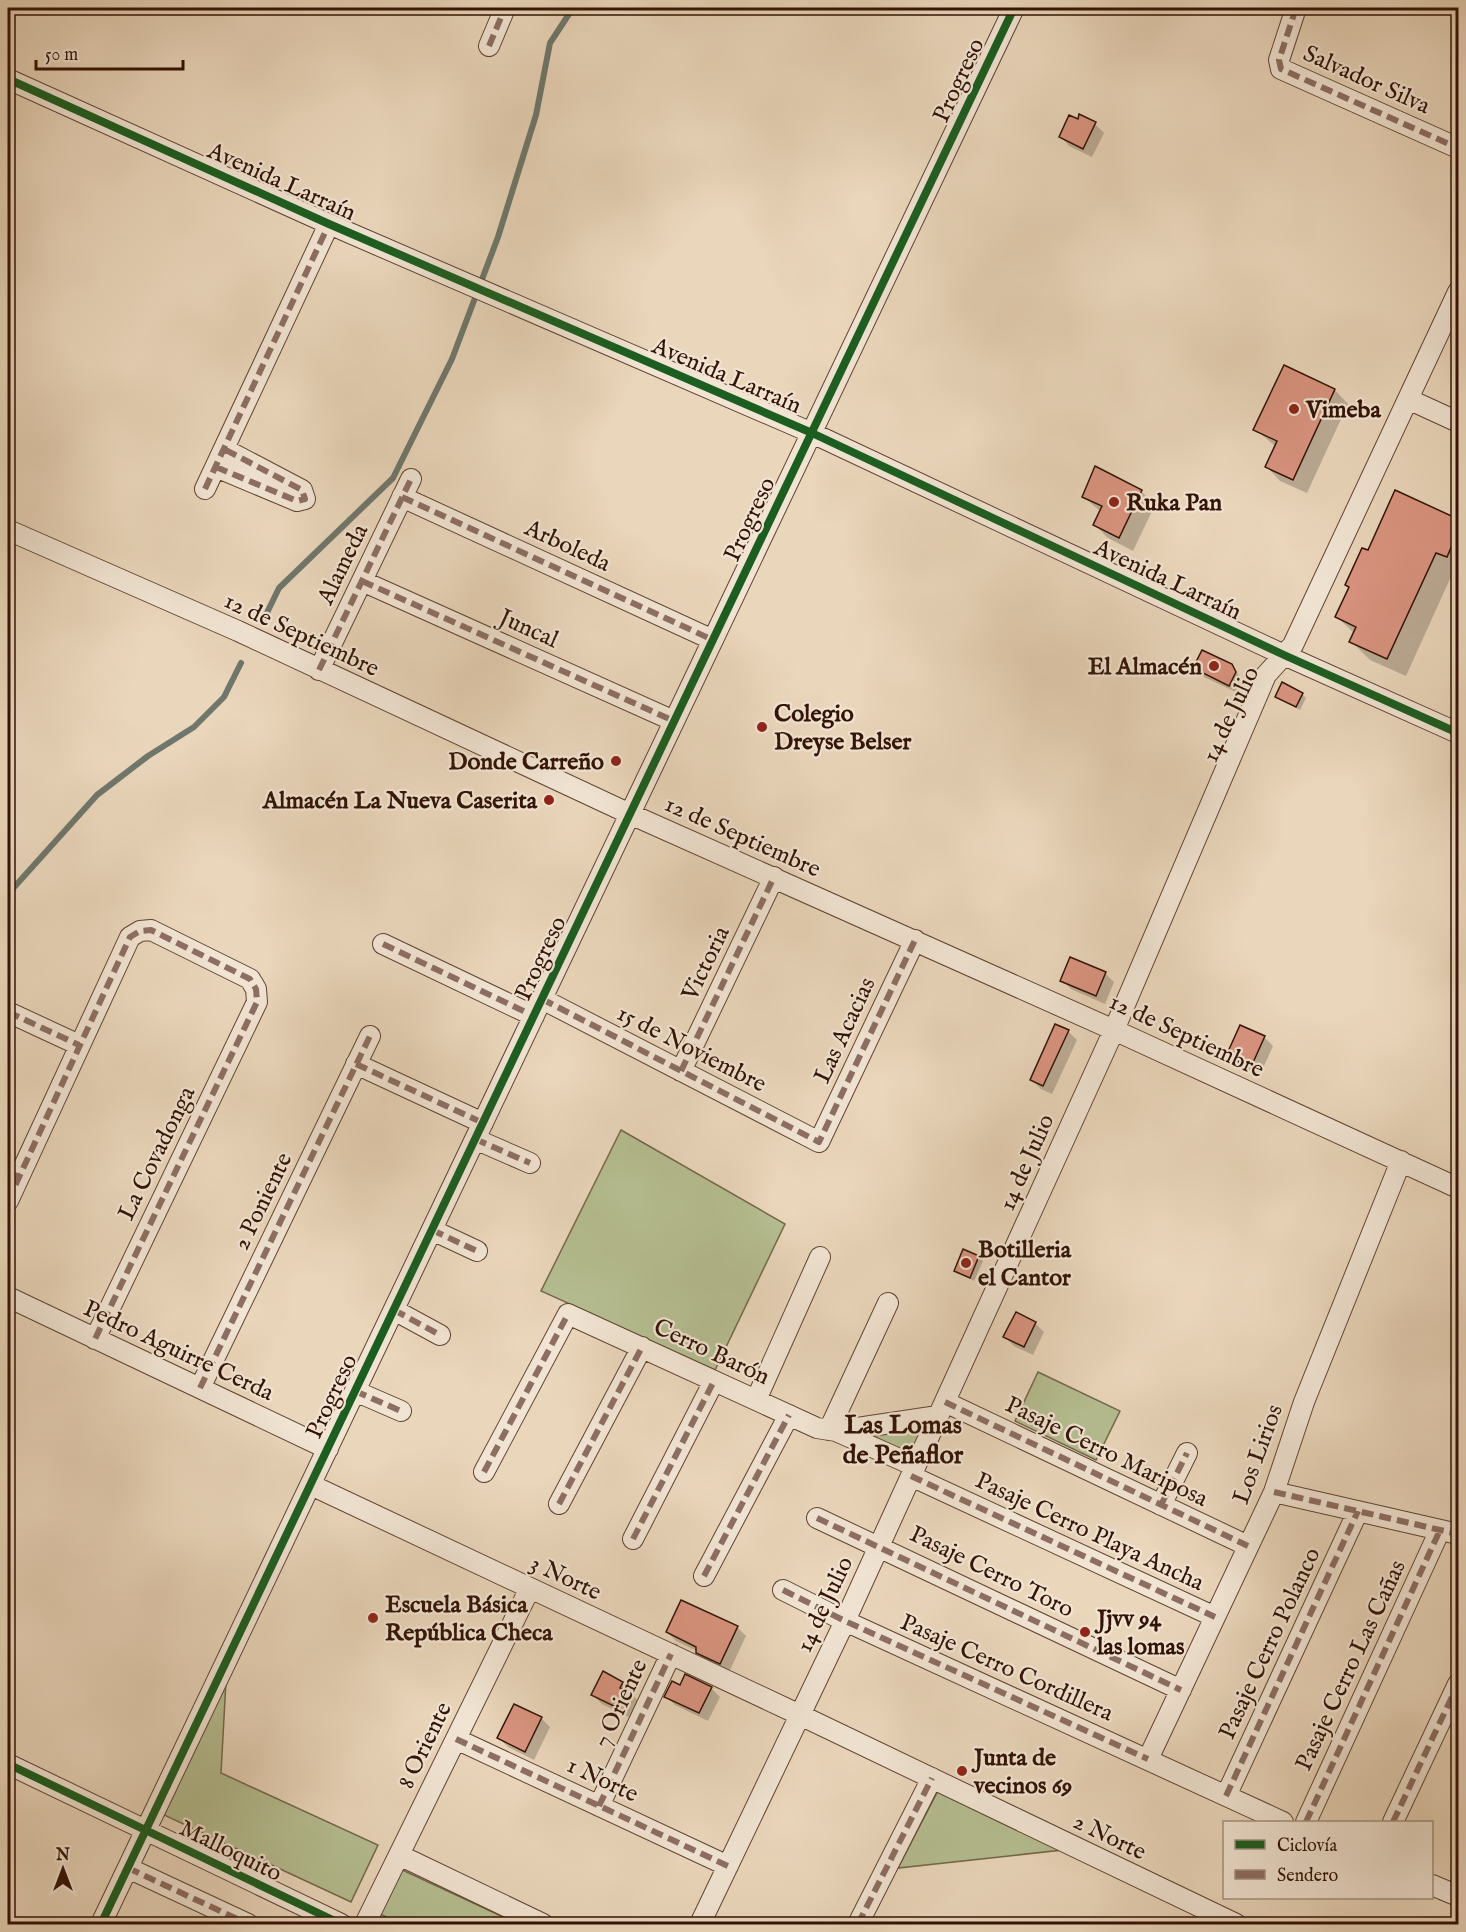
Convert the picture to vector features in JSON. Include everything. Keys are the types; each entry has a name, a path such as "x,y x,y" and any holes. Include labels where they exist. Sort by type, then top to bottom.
{"street":[{"path":"489,46 505,8"},
{"name":"Progreso","path":"101,1924 1014,8"},
{"name":"Salvador Silva","path":"1296,8 1279,60 1281,69 1458,148"},
{"name":"Avenida Larraín","path":"8,79 329,224 812,433 1284,655 1458,732"},
{"path":"206,489 329,224"},
{"name":"14 de Julio","path":"699,1924 845,1622 1114,1030 1266,675 1293,645 1458,292"},
{"path":"1408,399 1458,422"},
{"name":"Alameda","path":"319,670 411,480"},
{"name":"Arboleda","path":"402,497 713,639"},
{"name":"12 de Septiembre","path":"8,530 238,631 630,814 915,940 1458,1188"},
{"name":"Juncal","path":"362,581 674,721"},
{"name":"Victoria","path":"681,1071 774,877"},
{"name":"La Covadonga","path":"79,1045 126,942 140,931 157,932 245,975 256,989 256,1002 96,1339"},
{"name":"Las Acacias","path":"819,1142 915,940"},
{"name":"15 de Noviembre","path":"383,944 538,1008 681,1071 819,1142"},
{"path":"8,1012 79,1045 13,1175 8,1201"},
{"name":"2 Poniente","path":"200,1388 370,1036"},
{"path":"356,1064 479,1131 530,1163"},
{"name":"Los Lirios","path":"1148,1759 1274,1492 1304,1402 1401,1161"},
{"path":"432,1230 477,1251"},
{"path":"756,1400 820,1257"},
{"name":"Pedro Aguirre Cerda","path":"8,1297 328,1449"},
{"path":"832,1430 888,1303"},
{"path":"394,1310 440,1335"},
{"name":"Cerro Barón","path":"484,1472 568,1314 817,1428 832,1430 941,1409"},
{"path":"559,1504 642,1347"},
{"path":"633,1539 714,1381"},
{"path":"356,1391 401,1412"},
{"name":"Pasaje Cerro Mariposa","path":"941,1409 1161,1505 1248,1546"},
{"path":"704,1576 789,1415"},
{"name":"Cerro Barón","path":"832,1430 913,1471"},
{"path":"1161,1505 1187,1453"},
{"name":"Pasaje Cerro Playa Ancha","path":"913,1471 1215,1617"},
{"name":"3 Norte","path":"311,1485 800,1715"},
{"path":"1274,1492 1449,1532"},
{"name":"Pasaje Cerro Polanco","path":"1226,1796 1358,1511"},
{"name":"Pasaje Cerro Toro","path":"818,1518 1181,1690"},
{"name":"Pasaje Cerro Las Cañas","path":"1306,1821 1449,1532"},
{"name":"8 Oriente","path":"365,1924 530,1588"},
{"name":"Pasaje Cerro Cordillera","path":"783,1590 845,1622 1281,1821"},
{"name":"7 Oriente","path":"599,1806 670,1654"},
{"path":"1393,1821 1458,1684"},
{"name":"2 Norte","path":"800,1715 1236,1924"},
{"name":"1 Norte","path":"456,1739 728,1866"},
{"name":"Malloquito","path":"8,1764 341,1924"},
{"path":"858,1924 932,1778"},
{"path":"399,1855 543,1924"},
{"path":"128,1868 248,1924"},
{"path":"1433,1886 1458,1893"}],"green space":[{"path":"621,1130 785,1224 715,1370 541,1291"},
{"path":"1038,1372 1120,1411 1096,1460 1015,1421"},
{"path":"924,1426 911,1455 873,1436"},
{"path":"226,1681 221,1773 378,1845 351,1902 164,1815"},
{"path":"940,1787 1063,1850 898,1868"},
{"path":"396,1867 518,1924 402,1924 373,1911"}],"building":[{"path":"1079,114 1096,122 1083,149 1059,137 1069,115 1078,119"},
{"name":"Vimeba","path":"1284,365 1335,389 1293,480 1265,467 1277,441 1253,430"},
{"name":"Ruka Pan","path":"1095,466 1142,490 1119,538 1093,525 1102,506 1082,497"},
{"path":"1395,490 1458,519 1458,531 1447,557 1436,553 1387,659 1349,642 1356,627 1335,617 1349,587 1345,585 1362,548 1368,550"},
{"name":"El Almacén","path":"1202,650 1232,664 1236,672 1229,686 1193,668"},
{"path":"1282,682 1303,693 1296,707 1275,697"},
{"path":"1070,957 1106,972 1096,996 1060,981"},
{"path":"1055,1024 1069,1030 1043,1086 1030,1080"},
{"path":"1240,1025 1265,1036 1251,1067 1226,1056"},
{"name":"Botilleria el Cantor","path":"963,1249 979,1256 970,1278 954,1271"},
{"path":"1016,1312 1036,1322 1024,1347 1003,1337"},
{"path":"681,1600 738,1626 720,1664 696,1653 696,1647 666,1632"},
{"path":"603,1671 623,1682 620,1688 633,1694 624,1711 591,1695"},
{"path":"685,1674 712,1687 699,1713 664,1697 672,1681 680,1685"},
{"path":"514,1704 542,1717 525,1752 497,1738"}],"waterway":[{"path":"262,623 279,588 393,478 452,359 498,237 536,115 550,43 573,8"},
{"path":"8,894 97,795 148,756 194,727 224,697 241,663"}],"marked path":[{"path":"489,46 505,8"},
{"path":"1296,8 1279,60 1281,69 1458,148"},
{"path":"205,489 329,224"},
{"path":"216,467 297,501 305,499 302,490 224,449"},
{"path":"319,670 411,479"},
{"path":"402,497 713,640"},
{"path":"362,581 674,721"},
{"path":"681,1071 774,877"},
{"path":"8,1201 130,937 140,931 151,930 250,979 256,989 257,1002 95,1339"},
{"path":"542,999 819,1142 915,940"},
{"path":"383,944 534,1016"},
{"path":"8,1012 79,1045"},
{"path":"200,1388 370,1036"},
{"path":"356,1064 483,1123"},
{"path":"475,1139 530,1163"},
{"path":"8,1172 19,1177"},
{"path":"432,1230 477,1251"},
{"path":"394,1310 440,1335"},
{"path":"484,1472 568,1314"},
{"path":"559,1504 642,1347"},
{"path":"633,1539 714,1381"},
{"path":"355,1391 401,1411"},
{"path":"945,1402 1248,1546"},
{"path":"704,1576 789,1415"},
{"path":"1161,1505 1187,1453"},
{"path":"911,1476 1215,1617"},
{"path":"1274,1492 1458,1534"},
{"path":"1226,1796 1358,1511"},
{"path":"817,1518 1181,1690"},
{"path":"1306,1821 1440,1530"},
{"path":"783,1590 845,1621 1148,1759"},
{"path":"599,1806 671,1654"},
{"path":"1393,1821 1458,1684"},
{"path":"456,1739 728,1866"},
{"path":"858,1924 932,1778"},
{"path":"128,1868 248,1924"}],"cycle path":[{"path":"101,1924 1014,8"},
{"path":"8,79 329,224 812,433 1284,655 1458,733"},
{"path":"8,1764 341,1924"}],"place":[{"name":"Vimeba","path":"1294,409"},
{"name":"Ruka Pan","path":"1114,502"},
{"name":"El Almacén","path":"1214,666"},
{"name":"Colegio Dreyse Belser","path":"762,727"},
{"name":"Donde Carreño","path":"616,761"},
{"name":"Almacén La Nueva Caserita","path":"549,800"},
{"name":"Botilleria el Cantor","path":"966,1263"},
{"name":"Escuela Básica República Checa","path":"373,1618"},
{"name":"Jjvv 94 las lomas","path":"1085,1632"},
{"name":"Junta de vecinos 69","path":"962,1771"}],"district":[{"name":"Las Lomas de Peñaflor","path":"903,1439"}]}
